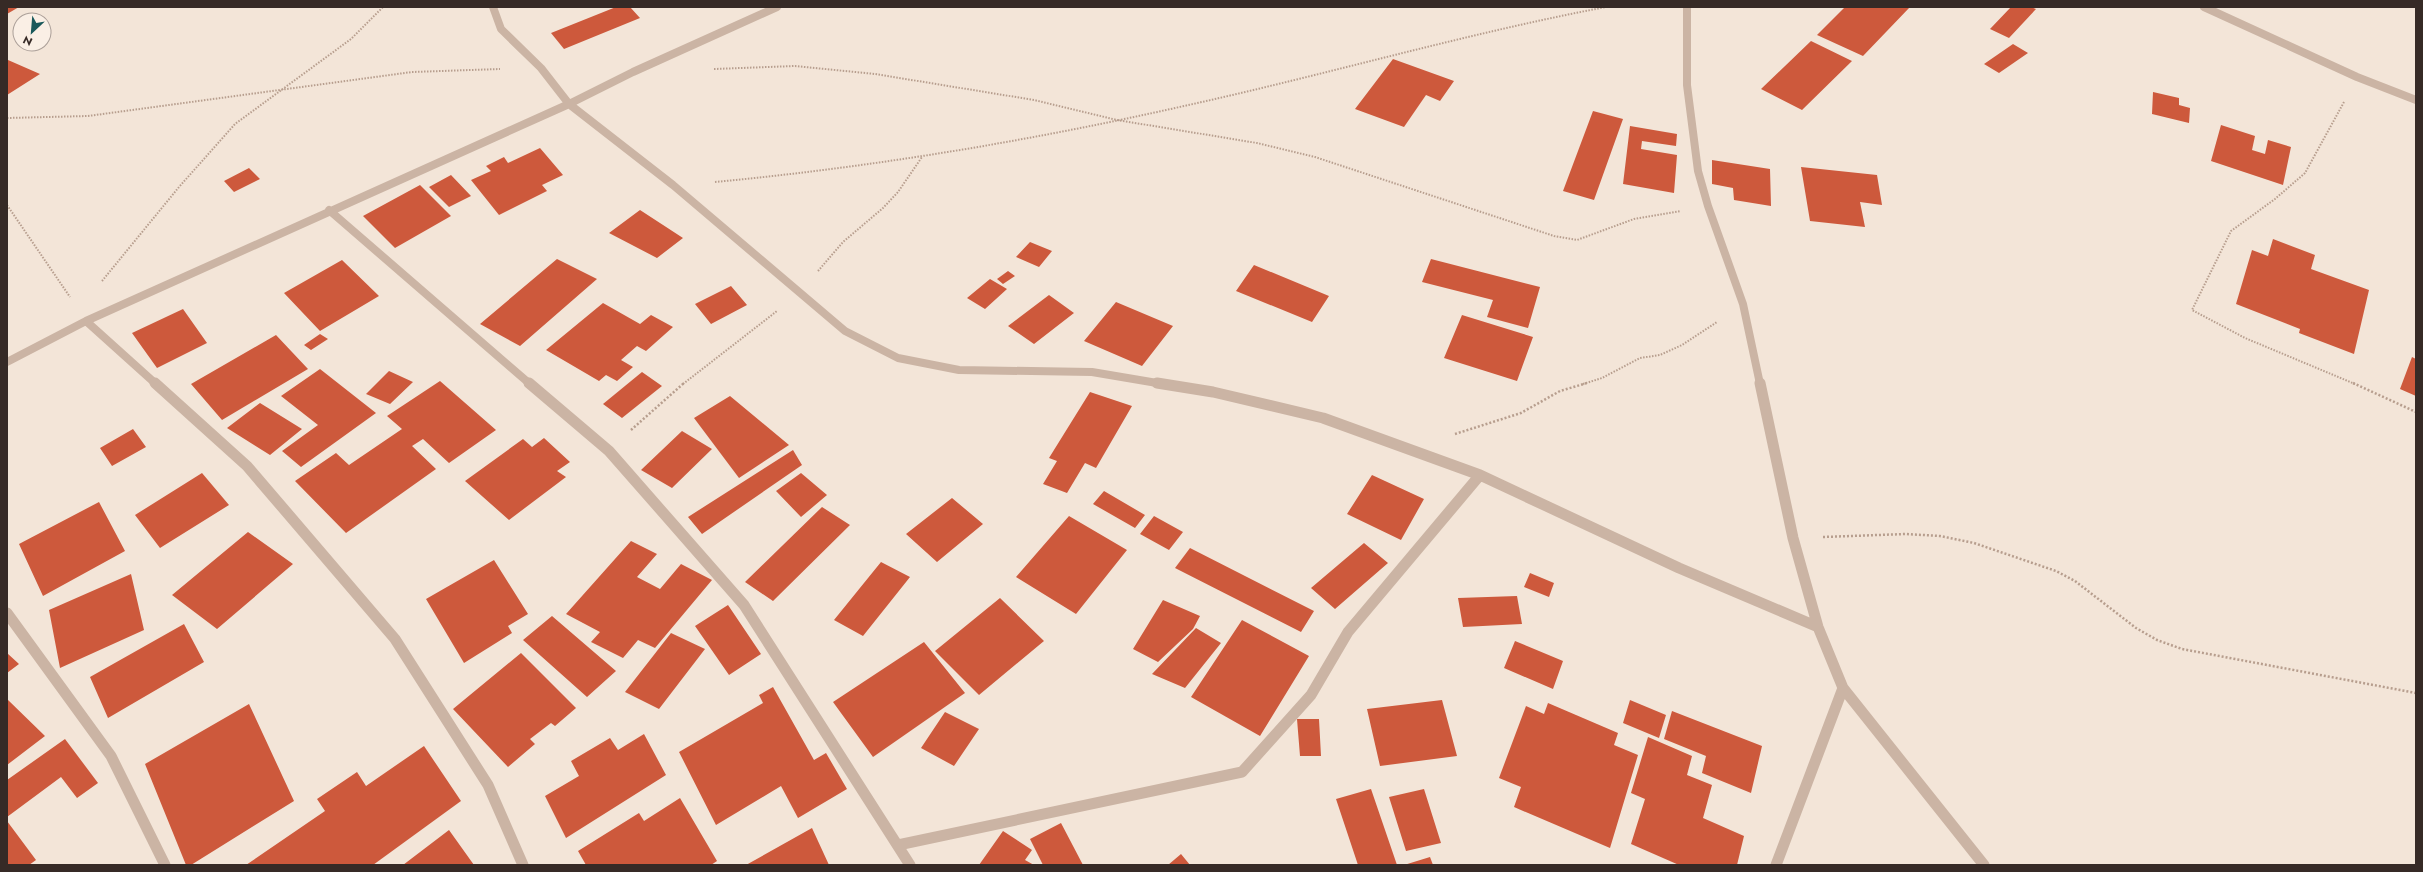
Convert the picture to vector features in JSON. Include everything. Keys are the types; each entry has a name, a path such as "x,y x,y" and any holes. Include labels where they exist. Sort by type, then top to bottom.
{"street":[{"path":"493,7 501,29 541,68 569,104 673,186 845,331 898,358 959,370 1092,372 1213,392 1323,418 1404,449 1480,475 1672,564 1818,627"},
{"path":"7,362 86,321 330,210 569,104 633,72 777,7"},
{"path":"1687,7 1687,85 1698,170 1708,206 1743,304 1793,538 1818,627 1843,688 1984,865"},
{"path":"2204,7 2357,76 2416,100"},
{"path":"330,210 456,321 609,451 744,605 910,865"},
{"path":"86,321 247,466 395,639 488,785 523,865"},
{"path":"898,845 1242,772 1311,695 1348,632 1480,475"},
{"path":"7,613 111,756 165,865"},
{"path":"1776,865 1843,688"}],"path":[{"path":"78,308 179,187 235,124 351,39 383,7"},
{"path":"673,186 783,176 922,157 1028,140 1249,91 1536,19 1606,7"},
{"path":"710,69 794,66 875,74 1034,100 1117,120 1257,143 1314,157 1554,236 1577,240 1634,219 1708,206"},
{"path":"7,118 88,116 419,72 541,68"},
{"path":"2357,76 2305,173 2275,199 2231,231 2192,310 2245,338 2341,377 2416,412"},
{"path":"609,451 672,392 800,293 843,242 883,208 898,192 922,157"},
{"path":"7,205 86,321"},
{"path":"1404,449 1521,413 1560,391 1602,378 1640,358 1660,355 1682,345 1743,304"},
{"path":"1793,538 1906,534 1940,536 1974,543 2062,574 2074,581 2106,607 2136,628 2157,640 2182,649 2416,693"}],"building":[{"path":"7,7 19,7 7,14"},
{"path":"616,7 630,7 640,18 564,49 551,33"},
{"path":"1845,7 1910,7 1863,56 1817,35"},
{"path":"2011,7 2031,7 2036,9 2009,38 1990,29"},
{"path":"1811,41 1852,61 1802,110 1761,89"},
{"path":"2013,44 2028,53 1999,73 1984,64"},
{"path":"1393,59 1454,81 1440,101 1426,95 1404,127 1355,109"},
{"path":"8,60 40,74 7,95 7,61"},
{"path":"2153,92 2179,98 2179,105 2190,108 2189,123 2152,114"},
{"path":"1593,111 1623,119 1594,200 1563,191"},
{"path":"2221,125 2255,136 2252,150 2265,154 2268,140 2291,147 2283,185 2211,161"},
{"path":"1630,126 1677,134 1676,146 1642,141 1641,149 1677,155 1674,193 1623,184"},
{"path":"540,148 563,175 542,185 547,191 499,215 471,180 491,171 486,166 504,157 508,163"},
{"path":"1712,160 1770,169 1771,206 1734,200 1733,188 1712,184"},
{"path":"1801,167 1877,175 1882,205 1860,202 1865,227 1810,221"},
{"path":"249,168 260,179 234,192 224,181"},
{"path":"451,175 471,196 449,207 429,187"},
{"path":"420,185 451,216 395,248 363,216"},
{"path":"640,210 683,238 657,258 609,233"},
{"path":"2273,239 2315,255 2311,269 2369,290 2354,354 2299,333 2300,329 2236,304 2252,250 2268,256"},
{"path":"1030,242 1052,251 1039,267 1016,257"},
{"path":"557,259 597,279 520,346 480,324"},
{"path":"1431,259 1540,287 1528,328 1487,317 1493,300 1422,282"},
{"path":"342,260 379,296 320,331 284,293"},
{"path":"1254,265 1329,296 1312,322 1236,291"},
{"path":"1008,271 1015,276 1003,284 997,279"},
{"path":"990,279 1007,289 985,309 967,298"},
{"path":"731,286 747,305 711,324 695,304"},
{"path":"1049,295 1074,313 1034,344 1008,326"},
{"path":"1116,302 1173,326 1142,366 1084,341"},
{"path":"603,303 640,324 651,315 673,327 646,351 637,346 621,360 633,367 617,381 606,375 599,381 546,350"},
{"path":"183,309 207,343 157,368 132,333"},
{"path":"1462,315 1533,337 1517,381 1444,358"},
{"path":"320,334 328,339 311,350 304,345"},
{"path":"276,335 308,369 222,420 191,384"},
{"path":"2412,357 2416,359 2416,396 2400,389"},
{"path":"320,369 376,413 301,467 282,451 318,425 281,396"},
{"path":"389,371 413,382 390,404 366,394"},
{"path":"642,372 662,386 622,418 603,404"},
{"path":"440,381 496,430 449,463 423,439 412,446 436,469 346,533 295,481 336,453 349,465 402,429 387,416"},
{"path":"1090,392 1132,406 1096,468 1085,463 1067,493 1043,484 1057,461 1049,458"},
{"path":"730,396 789,445 739,478 694,418"},
{"path":"260,403 302,429 270,455 227,428"},
{"path":"133,429 146,447 112,466 100,448"},
{"path":"682,431 712,449 672,488 641,470"},
{"path":"544,438 570,462 557,471 566,477 509,520 465,481 523,439 532,447"},
{"path":"793,450 802,465 702,534 688,517"},
{"path":"202,473 229,505 160,548 135,515"},
{"path":"801,473 827,495 801,517 776,491"},
{"path":"1372,475 1424,499 1401,540 1347,514"},
{"path":"1104,491 1145,515 1135,528 1093,504"},
{"path":"952,498 983,524 937,562 906,534"},
{"path":"99,502 125,551 43,596 19,544"},
{"path":"822,507 850,525 773,601 745,582"},
{"path":"1069,516 1127,550 1076,614 1016,577"},
{"path":"1154,516 1183,532 1169,550 1140,534"},
{"path":"248,532 293,564 217,629 172,595"},
{"path":"631,541 657,554 637,577 660,589 681,564 712,580 655,648 638,640 623,658 591,642 600,632 566,614"},
{"path":"1364,543 1388,563 1335,609 1311,588"},
{"path":"1190,548 1314,611 1301,632 1175,568"},
{"path":"494,560 528,614 508,626 512,633 464,663 426,599"},
{"path":"881,562 910,577 863,636 834,620"},
{"path":"1530,573 1554,583 1549,597 1524,587"},
{"path":"131,574 144,630 60,668 49,610"},
{"path":"1517,596 1522,624 1463,627 1458,598"},
{"path":"1000,598 1044,641 979,695 935,651"},
{"path":"1163,600 1200,616 1193,629 1158,662 1133,649"},
{"path":"728,605 761,654 729,675 695,626"},
{"path":"552,616 616,671 587,697 523,640"},
{"path":"1242,620 1309,656 1260,736 1191,697"},
{"path":"184,624 204,662 108,718 90,677"},
{"path":"1196,628 1221,643 1185,688 1152,674"},
{"path":"671,633 705,649 659,709 625,692"},
{"path":"1515,641 1563,661 1553,689 1504,668"},
{"path":"924,642 965,693 873,757 833,702"},
{"path":"7,653 19,664 7,673"},
{"path":"521,653 576,708 555,726 551,723 530,739 535,744 508,767 453,709"},
{"path":"773,687 814,760 826,753 847,789 798,818 781,786 716,825 679,752 763,703 759,695"},
{"path":"7,699 45,736 7,765"},
{"path":"1442,700 1457,756 1380,766 1367,709"},
{"path":"1630,700 1666,715 1659,738 1623,723"},
{"path":"1548,703 1618,733 1614,745 1638,755 1610,848 1514,807 1521,787 1499,778 1526,706 1544,714"},
{"path":"249,704 294,801 191,865 186,865 145,764"},
{"path":"1672,711 1762,746 1751,793 1702,773 1706,756 1664,739"},
{"path":"945,712 979,729 954,766 921,748"},
{"path":"1297,719 1319,719 1321,756 1300,756"},
{"path":"644,734 666,775 566,838 545,796 579,776 571,761 610,738 618,750"},
{"path":"1648,737 1692,756 1687,775 1712,785 1703,818 1744,836 1737,865 1679,865 1631,844 1645,799 1631,793"},
{"path":"65,739 98,783 77,798 61,777 7,817 7,780"},
{"path":"424,746 461,801 373,865 246,865 325,811 317,799 357,772 366,786"},
{"path":"1371,789 1397,865 1358,865 1336,799"},
{"path":"1424,789 1441,843 1406,851 1389,797"},
{"path":"680,798 717,861 711,865 586,865 578,851 639,813 644,821"},
{"path":"7,821 36,860 29,865 7,865"},
{"path":"1061,823 1083,865 1043,865 1030,839"},
{"path":"812,828 829,865 746,865"},
{"path":"449,830 474,865 403,865"},
{"path":"1003,831 1032,850 1025,860 1034,865 979,865"},
{"path":"1181,854 1190,865 1168,865"},
{"path":"1430,857 1433,865 1404,865"}]}
